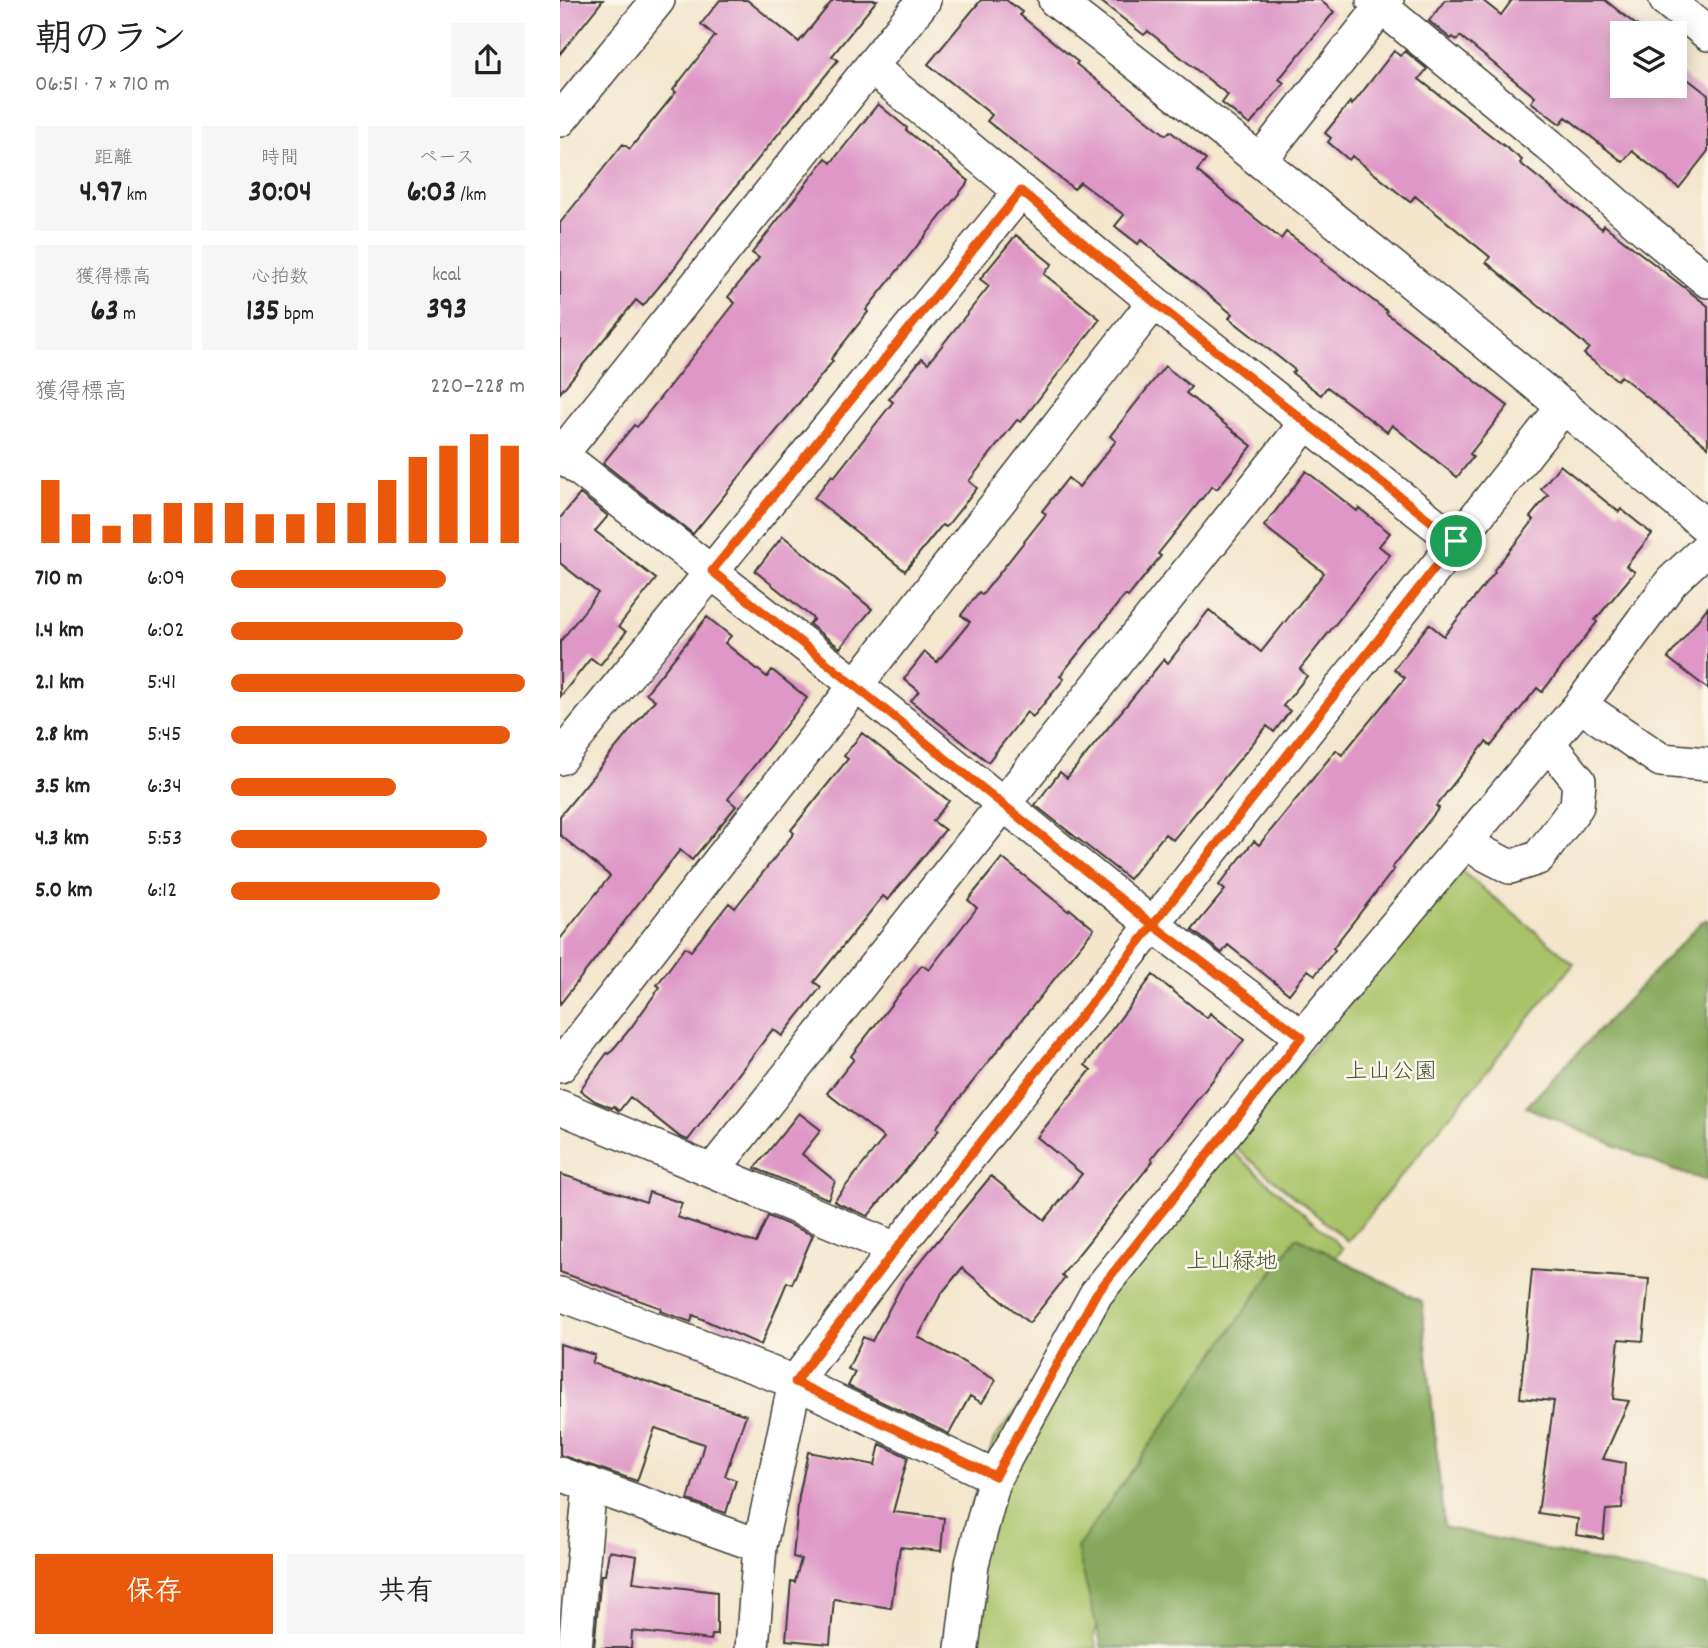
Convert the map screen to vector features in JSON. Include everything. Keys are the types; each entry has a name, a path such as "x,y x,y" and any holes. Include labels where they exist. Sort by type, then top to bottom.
{"street":[{"path":"560,120 659,0"},
{"path":"924,0 560,455 856,685 1153,925 1302,1037"},
{"path":"1055,0 1261,159 1564,405 1708,528"},
{"path":"1666,0 1708,34"},
{"path":"1261,159 1380,2 1708,281"},
{"path":"871,67 1154,302 1456,541"},
{"path":"560,758 1021,191"},
{"path":"560,1066 1154,302"},
{"path":"752,1648 760,1546 795,1382 896,1249 1564,405"},
{"path":"713,1170 1306,422"},
{"path":"962,1648 972,1563 995,1476 1096,1294 1302,1037 1580,705 1672,581 1708,547"},
{"path":"1580,705 1661,760 1708,764"},
{"path":"1468,839 1481,852 1510,867 1538,858 1577,806 1579,781 1548,743"},
{"path":"560,1107 896,1249"},
{"path":"560,1294 795,1382 995,1476"},
{"path":"575,1648 575,1479 760,1546"}],"green space":[{"name":"上山公園","path":"1459,869 1574,963 1348,1241 1233,1146"},
{"path":"1708,919 1708,1181 1672,1170 1526,1107 1701,922"},
{"name":"上山緑地","path":"1224,1144 1343,1248 1112,1521 1094,1639 1097,1648 946,1648 949,1613 965,1525 994,1439"},
{"path":"1297,1237 1422,1302 1444,1527 1708,1586 1708,1648 1102,1648 1077,1548"}],"building":[{"path":"560,0 603,0 560,54"},
{"path":"720,0 747,0 799,42 833,0 877,0 832,56 838,60 713,215 672,271 643,306 636,300 560,393 560,223 623,144 630,149 676,92 673,90 715,36 701,24"},
{"path":"981,0 1006,0 1022,12 1020,15 1078,62 1076,64 1166,135 1170,131 1206,160 1197,171 1281,239 1286,232 1323,259 1321,261 1387,311 1386,313 1508,406 1470,454 1473,457 1457,477 1392,425 1387,432 1327,387 1321,395 1292,373 1295,370 1229,318 1232,314 1141,240 1138,244 1115,226 1124,215 1080,182 1074,189 987,121 992,115 928,64"},
{"path":"1099,0 1320,0 1334,12 1279,79 1284,83 1250,125 1222,103 1228,95 1148,31 1144,35"},
{"path":"1445,0 1482,0 1501,15 1512,0 1605,0 1631,21 1610,21 1610,98 1687,98 1687,78 1708,95 1708,151 1679,188 1632,151 1623,162 1566,117 1560,124 1531,102 1535,97 1460,36 1457,40 1453,37 1451,39 1429,21"},
{"path":"1394,51 1400,56 1405,51 1427,69 1419,79 1522,160 1520,163 1602,229 1604,225 1708,306 1708,447 1621,376 1617,380 1584,354 1589,348 1486,262 1490,257 1415,196 1410,202 1352,156 1349,160 1328,142 1331,138 1325,133 1350,102 1352,105"},
{"path":"878,104 969,181 866,310 868,312 831,359 833,361 693,534 603,463 634,425 637,427 735,303 728,297 759,258 752,253 826,158 831,163"},
{"path":"1016,235 1052,264 1044,274 1100,319 1021,422 1017,420 969,481 977,488 946,527 942,525 905,571 814,498 893,402 889,399 922,358 928,363 989,286 980,279"},
{"path":"1165,366 1191,387 1186,393 1252,446 1217,489 1212,486 1158,554 1161,556 1128,597 1125,595 1060,676 1064,679 1033,717 1027,712 988,762 911,701 919,691 904,679 925,652 937,662 970,622 961,615 979,592 982,595 1046,514 1042,511 1068,478 1079,487 1116,441 1110,436"},
{"path":"1560,465 1619,512 1621,509 1652,534 1626,566 1635,572 1595,620 1597,622 1542,692 1537,688 1491,746 1486,742 1436,806 1439,808 1315,975 1308,970 1289,994 1228,945 1222,953 1192,930 1225,890 1219,885 1254,841 1259,845 1336,750 1342,755 1405,678 1394,669 1429,624 1444,636 1495,572 1534,520 1530,517 1548,495 1541,489"},
{"path":"1306,471 1390,533 1379,546 1390,555 1300,669 1307,676 1283,706 1290,711 1274,732 1267,726 1173,840 1165,834 1129,879 1035,805 1060,772 1067,778 1164,659 1168,663 1209,610 1261,652 1324,573 1264,526"},
{"path":"580,494 608,516 595,531 656,579 619,626 626,632 600,665 591,658 560,697 560,642 598,593 560,563 560,518"},
{"path":"783,536 872,609 840,648 809,624 814,619 755,571"},
{"path":"1708,607 1708,689 1668,658"},
{"path":"707,617 731,636 725,643 767,677 772,670 807,698 728,799 736,806 711,837 692,860 680,850 560,1004 560,939 610,876 560,835 560,816 655,700 646,693"},
{"path":"862,733 949,801 933,821 945,830 888,900 883,896 814,982 821,987 782,1036 773,1029 688,1140 680,1137 630,1097 619,1111 613,1106 612,1108 595,1101 580,1090 607,1053 609,1054 630,1029 685,947 691,951 729,903 735,908 794,833 791,830 848,759 844,756"},
{"path":"1002,858 1094,929 936,1128 939,1130 868,1216 837,1203 834,1201 884,1138 827,1093 854,1059 851,1056 922,965 929,970 977,908 968,900"},
{"path":"1153,975 1207,1018 1210,1013 1244,1040 1151,1159 1153,1161 1062,1275 1065,1278 1029,1323 962,1268 941,1294 918,1337 996,1380 982,1403 970,1396 949,1434 848,1386 855,1372 848,1369 863,1337 872,1341 903,1283 991,1176 1045,1220 1082,1174 1037,1137 1091,1070 1085,1065"},
{"path":"799,1113 821,1130 802,1154 835,1181 828,1199 755,1168"},
{"path":"560,1174 646,1202 649,1192 682,1203 677,1217 756,1243 768,1216 813,1235 792,1284 787,1282 761,1345 693,1315 691,1322 660,1311 661,1308 560,1272"},
{"path":"1532,1270 1649,1279 1643,1341 1619,1339 1613,1399 1629,1401 1603,1459 1625,1463 1622,1509 1606,1510 1603,1539 1576,1535 1578,1519 1538,1513 1554,1401 1520,1398"},
{"path":"560,1344 595,1355 592,1363 746,1415 725,1476 736,1480 726,1513 688,1500 704,1444 655,1428 637,1481 560,1455"},
{"path":"880,1444 908,1457 893,1512 944,1518 941,1551 900,1547 891,1608 834,1599 830,1644 786,1640 791,1581 795,1582 801,1559 793,1557 799,1496 808,1452 875,1465"},
{"path":"609,1551 637,1556 633,1582 717,1592 717,1635 712,1635 711,1640 632,1631 631,1648 594,1648 601,1575 605,1575"}],"route":[{"path":"1456,541 1153,925 1302,1037 1096,1294 995,1476 795,1382 896,1249 1153,925 712,571 1021,191 1154,302 1456,541"}]}
